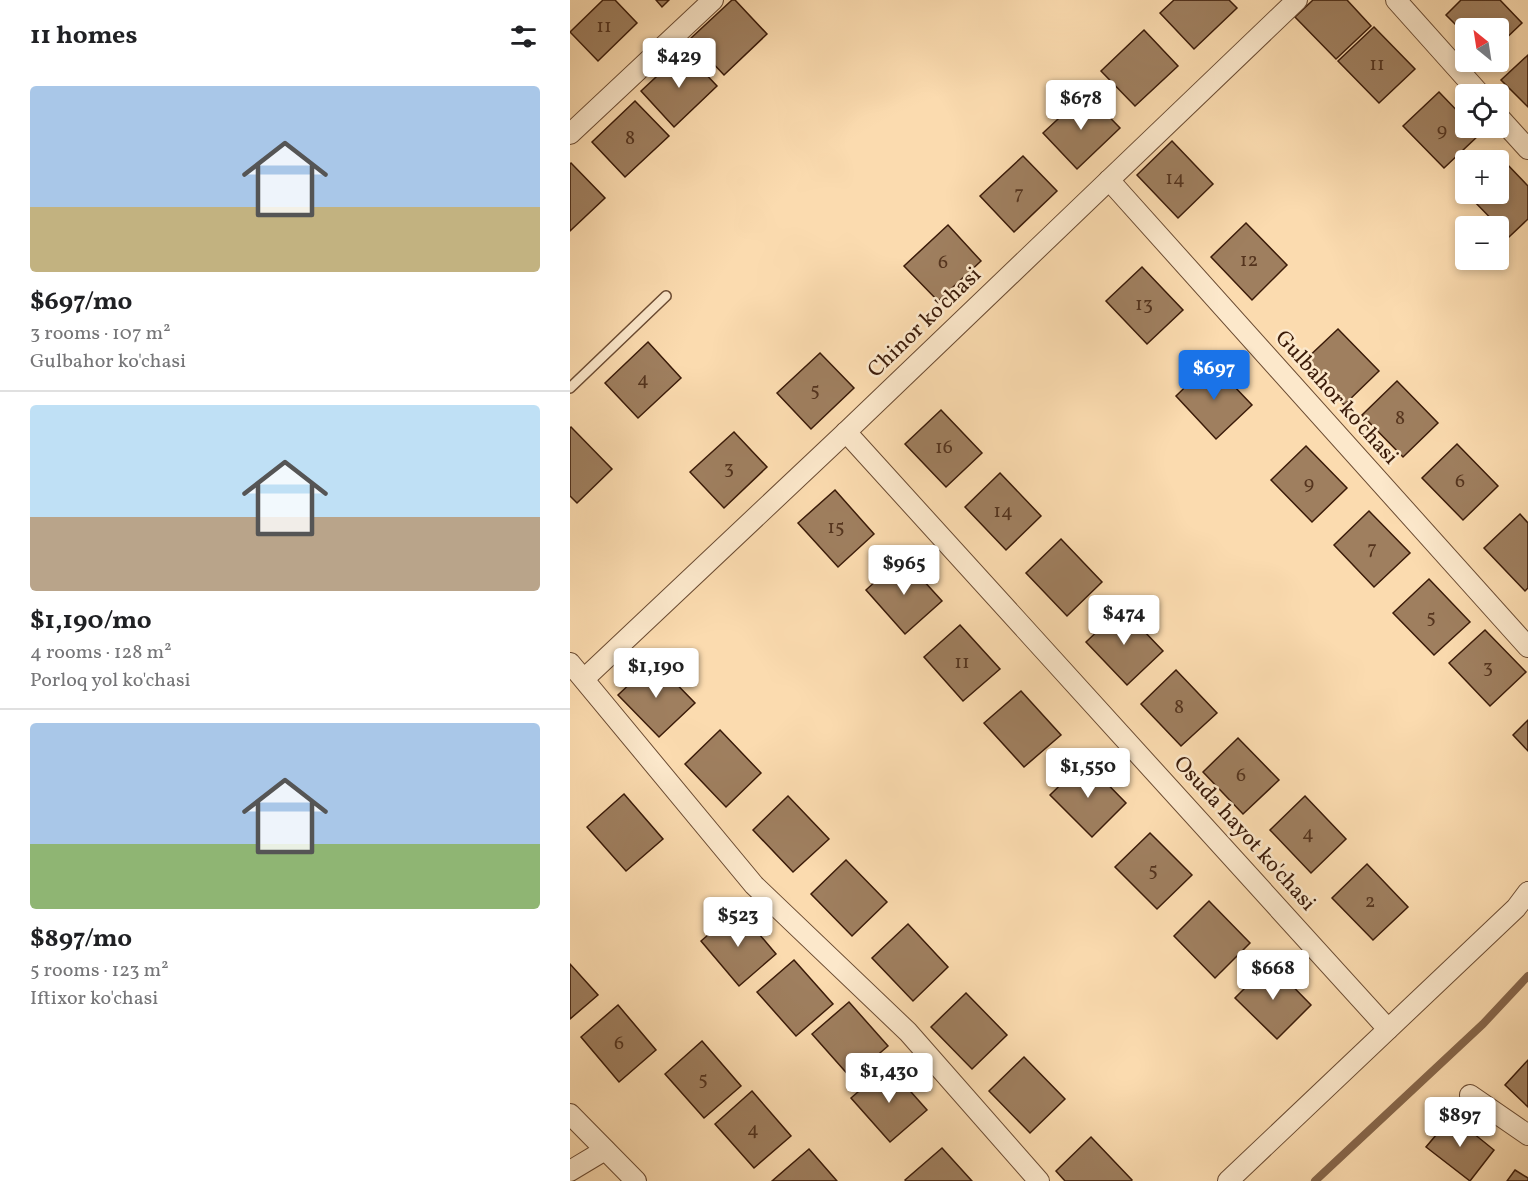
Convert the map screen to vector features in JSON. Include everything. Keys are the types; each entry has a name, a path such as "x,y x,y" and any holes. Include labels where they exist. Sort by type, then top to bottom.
{"street":[{"path":"570,134 713,0"},
{"name":"Chinor ko'chasi","path":"584,679 846,432 1297,0"},
{"path":"1396,0 1471,84"},
{"path":"1509,128 1528,149"},
{"name":"Gulbahor ko'chasi","path":"1109,180 1528,647"},
{"name":"Osuda hayot ko'chasi","path":"846,432 1388,1029"},
{"path":"570,663 754,885 908,1032 1039,1181"},
{"path":"1228,1181 1516,908 1528,892"},
{"path":"1470,1095 1528,1135"},
{"path":"570,1114 636,1181"},
{"path":"570,1171 605,1150"}],"lane":[{"path":"570,388 666,296"}],"building":[{"path":"603,0 615,0 637,23 598,61 570,32"},
{"path":"656,0 669,0 662,7"},
{"path":"732,0 735,0 767,34 724,75 690,39"},
{"path":"1174,0 1229,0 1237,8 1194,49 1160,13"},
{"path":"1313,0 1347,0 1371,26 1336,59 1295,17"},
{"path":"1461,0 1500,0 1522,23 1509,35 1509,18 1455,18 1455,24 1446,15"},
{"path":"1374,27 1415,69 1379,103 1338,61"},
{"path":"1144,30 1178,66 1135,106 1101,71"},
{"path":"684,51 717,86 674,127 641,91"},
{"path":"1528,55 1528,107 1509,88 1509,84 1501,80"},
{"path":"1439,92 1455,109 1455,138 1476,138 1463,150 1455,150 1455,158 1444,168 1403,126"},
{"path":"1086,93 1120,128 1077,169 1043,133"},
{"path":"635,101 669,136 625,177 592,142"},
{"path":"1172,141 1213,184 1178,218 1137,175"},
{"path":"1023,156 1057,191 1014,232 980,196"},
{"path":"570,164 605,198 570,231"},
{"path":"1509,166 1528,186 1528,219 1509,237 1509,216 1488,216 1477,204 1509,204"},
{"path":"1246,223 1287,265 1252,300 1211,257"},
{"path":"948,225 981,261 938,301 904,266"},
{"path":"1142,267 1183,310 1147,344 1106,301"},
{"path":"1338,329 1379,371 1344,405 1303,362"},
{"path":"648,342 681,378 638,418 605,383"},
{"path":"820,353 854,388 811,429 777,393"},
{"path":"1211,362 1252,405 1216,439 1176,396"},
{"path":"1397,381 1438,423 1403,457 1362,415"},
{"path":"941,410 982,453 946,487 905,444"},
{"path":"571,427 612,469 577,503 570,496"},
{"path":"734,432 767,467 724,508 690,472"},
{"path":"1457,444 1498,486 1463,520 1422,478"},
{"path":"1306,446 1347,488 1312,522 1271,480"},
{"path":"1000,473 1041,516 1006,550 965,507"},
{"path":"835,490 874,534 838,567 798,523"},
{"path":"1369,511 1410,553 1374,587 1334,545"},
{"path":"1520,514 1528,523 1528,588 1525,591 1484,548"},
{"path":"1061,539 1102,582 1067,616 1026,573"},
{"path":"902,557 942,601 905,634 866,590"},
{"path":"1429,579 1470,622 1434,655 1393,613"},
{"path":"1122,608 1163,651 1127,685 1086,642"},
{"path":"960,625 1000,669 963,701 924,657"},
{"path":"1485,630 1526,672 1490,706 1449,663"},
{"path":"654,661 695,703 659,737 618,695"},
{"path":"1176,670 1217,713 1181,746 1141,704"},
{"path":"1021,691 1061,735 1024,767 984,723"},
{"path":"1528,720 1528,751 1513,735"},
{"path":"720,730 761,773 726,807 685,764"},
{"path":"1238,738 1279,780 1243,814 1203,772"},
{"path":"1085,761 1126,803 1092,837 1050,795"},
{"path":"624,794 663,839 626,871 587,827"},
{"path":"788,796 829,839 793,872 753,830"},
{"path":"1305,796 1346,839 1311,873 1270,830"},
{"path":"1150,833 1192,875 1157,909 1115,867"},
{"path":"846,860 887,902 852,936 811,894"},
{"path":"1367,864 1408,907 1373,940 1332,898"},
{"path":"1209,901 1250,943 1215,978 1174,936"},
{"path":"738,909 776,954 739,986 701,941"},
{"path":"908,924 948,967 913,1001 872,958"},
{"path":"794,960 833,1004 796,1036 757,992"},
{"path":"1270,963 1311,1005 1277,1039 1235,998"},
{"path":"570,964 598,995 570,1019"},
{"path":"966,993 1007,1035 972,1069 931,1027"},
{"path":"849,1002 888,1046 851,1078 812,1034"},
{"path":"618,1005 656,1050 619,1082 581,1037"},
{"path":"702,1041 741,1086 704,1118 665,1074"},
{"path":"1024,1057 1065,1099 1030,1133 989,1091"},
{"path":"1528,1060 1528,1107 1505,1085"},
{"path":"888,1066 927,1110 890,1142 851,1098"},
{"path":"752,1091 791,1136 754,1168 715,1124"},
{"path":"1452,1116 1494,1150 1470,1181 1426,1147"},
{"path":"1091,1137 1131,1181 1065,1181 1056,1171"},
{"path":"942,1148 972,1181 905,1180"},
{"path":"809,1149 837,1181 772,1181"},
{"path":"1515,1170 1528,1178 1528,1181 1507,1181"}],"waterway":[{"path":"1315,1181 1483,1024 1528,976"}]}
